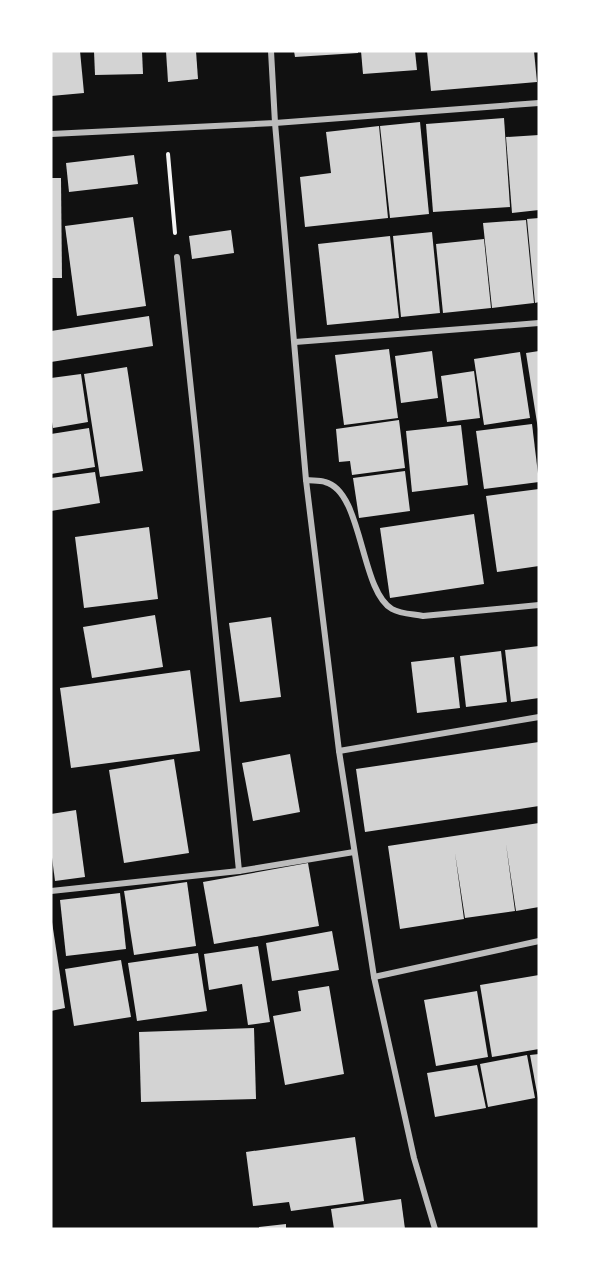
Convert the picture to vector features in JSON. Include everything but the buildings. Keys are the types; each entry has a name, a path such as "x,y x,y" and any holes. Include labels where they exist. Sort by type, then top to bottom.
{"street":[{"path":"271,51 275,123 306,480 339,752 374,977 414,1158 435,1229"},
{"path":"51,134 275,123 539,103"},
{"path":"177,257 239,870"},
{"path":"295,342 539,323"},
{"path":"306,480 326,482 336,488 345,500 353,517 375,587 382,600 391,609 423,616 539,605"},
{"path":"339,752 539,717"},
{"path":"51,891 239,870 354,852"},
{"path":"374,977 539,941"}],"path":[{"path":"166,129 177,257"}]}
